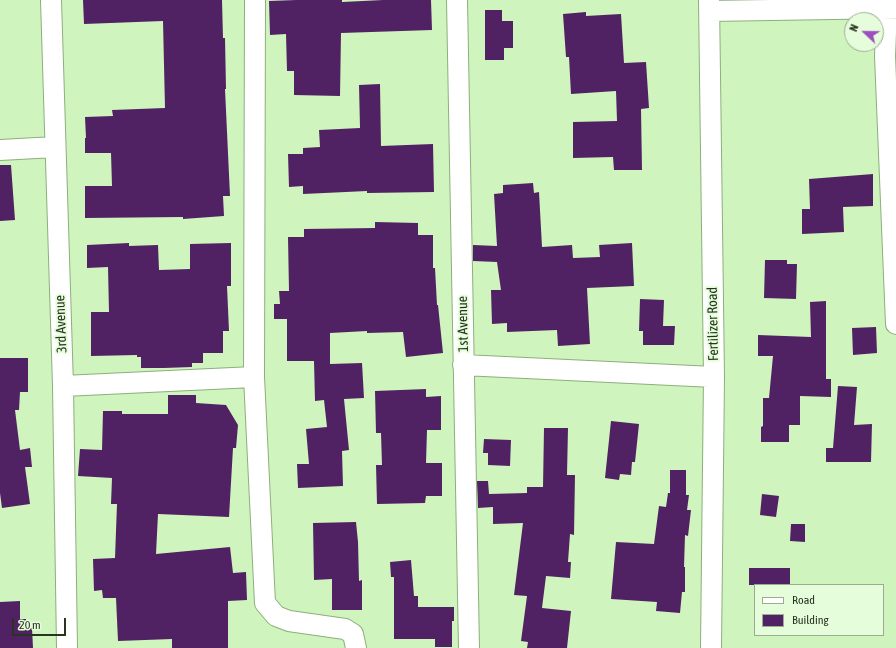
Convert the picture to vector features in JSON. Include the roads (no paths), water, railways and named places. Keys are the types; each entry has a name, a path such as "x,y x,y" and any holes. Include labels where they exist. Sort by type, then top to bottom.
{"street":[{"name":"3rd Avenue","path":"50,0 63,386 67,648"},
{"path":"255,0 254,377 265,603 276,616 289,621 345,629 353,634 356,648"},
{"name":"1st Avenue","path":"457,0 469,648"},
{"path":"709,6 891,5 884,56 896,324"},
{"name":"Fertilizer Road","path":"709,6 714,377 711,648"},
{"path":"0,150 55,147"},
{"path":"463,365 714,377"},
{"path":"63,386 254,377"}]}
